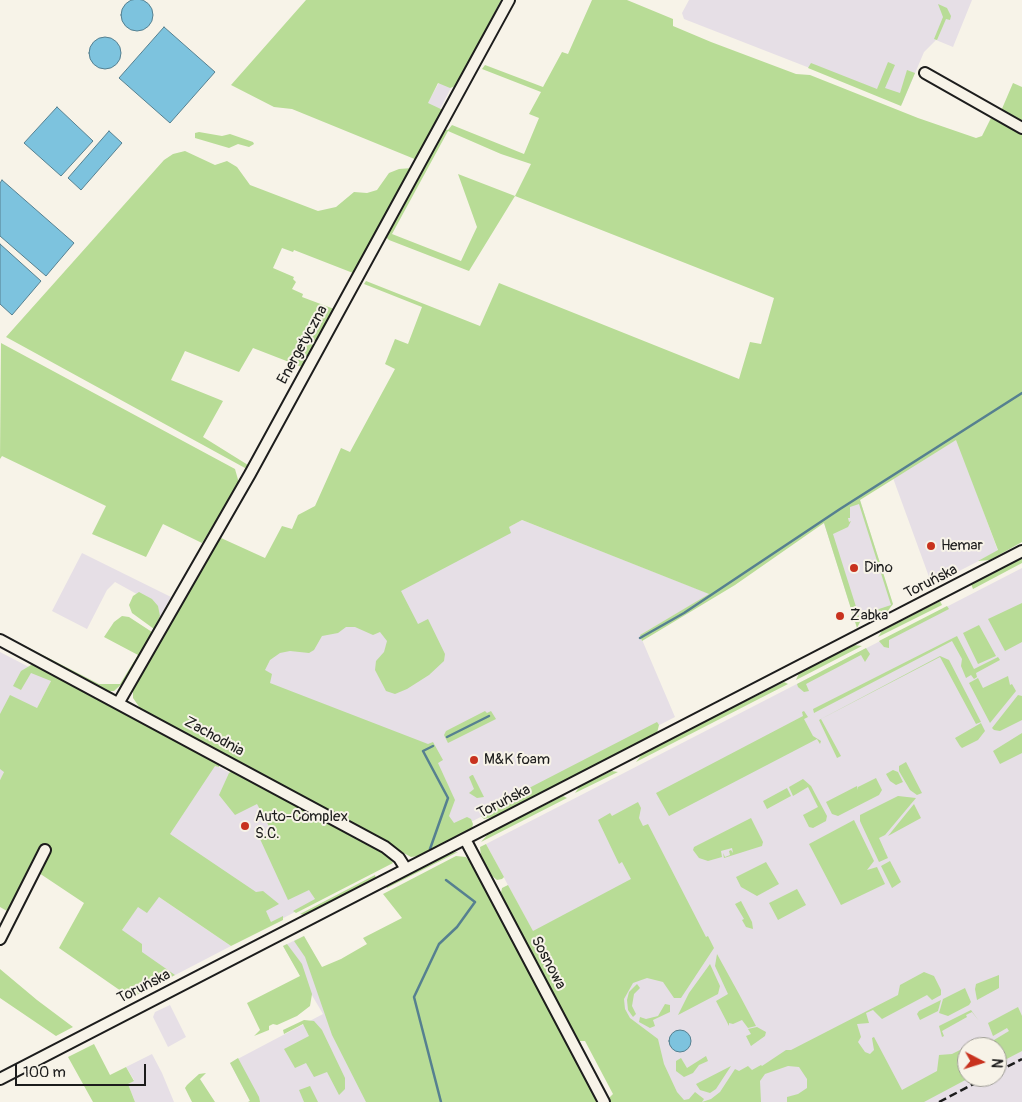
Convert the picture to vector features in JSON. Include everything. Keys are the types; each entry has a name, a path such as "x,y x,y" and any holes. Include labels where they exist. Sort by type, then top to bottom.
{"street":[{"name":"Energetyczna","path":"119,702 250,474 509,0"},
{"path":"925,73 1022,128"},
{"name":"Toruńska","path":"0,1079 1022,552"},
{"name":"Zachodnia","path":"0,640 119,702 385,847 399,858 406,869"},
{"name":"Sosnowa","path":"465,839 604,1102"},
{"path":"0,939 45,850"}],"shaded area":[{"path":"689,0 972,0 953,47 936,40 924,52 902,104 684,19 682,13"},
{"path":"441,79 453,84 440,109 427,104"},
{"path":"957,439 998,551 932,585 893,478"},
{"path":"860,500 893,605 856,624 824,523"},
{"name":"M&K foam","path":"522,520 710,594 640,635 675,717 434,841 236,671"},
{"path":"82,553 171,597 158,620 153,603 115,582 107,590 87,629 52,611"},
{"path":"1022,568 1022,1102 658,1102 562,916 533,932 486,844"},
{"path":"0,652 52,679 0,780"},
{"path":"144,728 257,787 316,901 272,924 260,900 109,796"},
{"path":"159,897 231,946 131,998 122,930 138,906"},
{"path":"304,936 397,1102 248,1102 250,1101 230,1063 323,1014 283,946"},
{"path":"170,1005 186,1037 168,1047 153,1017 155,1012"},
{"path":"152,1054 174,1102 135,1102 128,1084 134,1080 126,1067"}],"green space":[{"path":"306,0 501,0 456,86 450,88 438,83 428,103 445,111 417,160 292,109 274,107 231,85"},
{"path":"592,0 627,0 673,19 673,26 711,42 796,74 810,75 918,118 976,138 982,136 991,118 1022,135 1022,542 990,560 978,561 998,550 956,440 860,500 893,604 884,616 876,618 869,615 876,612 876,610 891,605 859,504 850,507 850,518 848,518 849,522 851,521 848,527 833,534 858,613 860,622 857,628 824,523 735,585 642,641 640,635 709,594 522,520 509,527 511,533 401,591 418,624 428,619 445,654 444,661 429,675 407,689 395,694 386,691 375,670 376,661 384,652 387,641 380,632 373,635 355,627 346,627 338,633 322,636 314,650 309,653 290,651 280,653 270,660 265,670 272,674 270,683 428,744 433,742 443,760 438,763 455,800 449,816 454,823 467,817 471,819 473,824 472,828 418,856 411,857 140,708 133,698 133,685 209,553 221,538 265,558 282,526 292,529 298,515 315,506 341,448 350,452 395,369 385,364 395,339 408,344 422,307 364,284 366,281 480,326 499,283 739,379 750,342 761,344 774,298 515,196 469,271 389,240 385,236 444,129 448,130 452,125 524,154 539,118 529,114 541,92 482,69 485,65 543,87 562,52 568,54","holes":["448,131 501,154 531,164 515,196 458,174 477,227 461,261 392,234"]},
{"path":"938,4 947,8 951,16 950,20 946,19 937,40 934,39 943,17"},
{"path":"888,62 895,65 885,88 900,93 907,70 915,73 901,106 808,68 811,63 877,89"},
{"path":"1013,83 1022,87 1022,122 1001,111"},
{"path":"195,133 222,136 230,134 254,144 249,147 238,144 229,148 195,138"},
{"path":"185,151 215,165 227,161 237,167 250,185 318,211 336,207 354,192 367,193 377,190 389,173 399,169 412,168 353,273 294,250 293,252 282,248 273,268 294,277 293,279 296,282 292,289 303,294 302,297 334,309 302,367 253,348 239,372 185,351 171,380 223,401 203,437 248,465 245,468 6,337 164,160 173,154"},
{"path":"1,343 235,469 239,483 202,543 163,524 146,557 92,534 106,506 2,456 0,459"},
{"path":"1022,558 1022,563 973,589 971,584"},
{"path":"139,592 152,599 158,606 160,616 154,629 132,613 129,605 133,596"},
{"path":"940,601 942,605 878,637 882,631"},
{"path":"1022,603 1022,642 1005,651 988,619"},
{"path":"947,606 949,609 889,640 889,648 884,647 879,641"},
{"path":"122,616 129,617 152,632 126,680 114,691 108,691 0,635 0,633 99,684 120,684 138,655 104,637 114,622"},
{"path":"979,625 996,656 978,664 963,633"},
{"path":"957,636 974,669 998,657 1000,660 976,673 977,677 974,679 971,675 966,678 961,666 962,659 952,641 814,713 813,709"},
{"path":"854,645 862,646 796,680 799,673"},
{"path":"866,648 870,654 865,662 861,655 806,684 809,691 804,692 798,687 797,684"},
{"path":"940,656 949,660 981,722 976,724 940,657 821,719 841,756 837,758 819,720"},
{"path":"31,665 36,665 95,695 219,762 219,767 215,766 170,834 256,892 263,891 279,904 266,911 271,922 283,916 283,920 231,946 159,897 147,913 138,907 122,930 142,944 142,952 175,975 131,998 59,948 84,903 30,867 7,911 0,907 0,780 4,772 0,769 0,714 10,695 37,708 51,681 31,673 21,690 13,686 21,671"},
{"path":"1008,676 1010,685 1012,684 1016,691 990,723 969,683 978,678 983,688"},
{"path":"784,682 788,684 636,762 643,753"},
{"path":"1018,695 1022,696 1022,720 1000,731 994,730 992,728"},
{"path":"485,711 487,713 491,711 496,719 448,743 444,735 446,731"},
{"path":"804,711 808,717 804,719 813,736 821,741 820,744 817,739 669,816 656,793 803,716 802,712"},
{"path":"657,722 659,725 657,733 493,817 484,819 481,816 483,808 494,803 498,804"},
{"path":"981,723 985,731 978,740 962,748 955,738"},
{"path":"1022,733 1022,753 1000,764 993,751"},
{"path":"906,762 922,793 917,795 910,790 899,771 899,766"},
{"path":"234,770 386,853 393,863 296,913 293,911 315,899 309,890 288,900 260,839 272,832 257,804 235,815 219,795 229,773"},
{"path":"893,770 898,772 903,782 896,785 890,781 886,774"},
{"path":"612,771 618,772 575,793 580,786"},
{"path":"472,775 484,797 477,798 469,793 474,789 469,777"},
{"path":"876,778 882,790 879,795 838,816 832,814 826,802 857,786 858,790 858,787"},
{"path":"803,779 811,786 827,816 826,821 813,828 809,827 803,815 818,807 808,787 793,796 789,787"},
{"path":"787,788 791,796 767,809 763,801"},
{"path":"563,796 567,798 481,842 489,833"},
{"path":"898,796 916,798 885,835 879,838 888,858 879,862 860,821 860,815"},
{"path":"638,802 641,808 639,818 643,826 648,824 706,937 708,936 714,948 681,998 674,998 663,982 647,978 633,983 624,999 625,1009 630,1018 658,1039 664,1064 677,1092 684,1100 689,1099 695,1092 704,1099 702,1102 610,1102 609,1098 613,1094 585,1041 577,1041 501,893 502,888 508,885 533,931 631,879 622,862 619,864 598,820 610,813 612,816"},
{"path":"914,804 921,818 888,836"},
{"path":"751,818 763,842 762,846 724,858 723,853 725,857 730,855 729,851 731,850 733,853 732,848 721,851 722,857 708,861 699,858 693,850 694,847"},
{"path":"854,820 874,861 867,870 877,867 885,884 841,905 809,844"},
{"path":"486,844 504,877 502,879 497,880 492,876 481,856 480,847"},
{"path":"458,852 387,888 386,886 450,853"},
{"path":"456,856 466,857 472,865 597,1102 366,1102 332,1035 305,957 294,941 304,936 322,967 341,959 367,944 363,938 402,918 383,894"},
{"path":"890,861 901,882 892,888 881,866"},
{"path":"766,862 779,884 757,896 741,887 736,877"},
{"path":"375,875 376,878 304,915 300,914"},
{"path":"797,889 806,905 778,920 769,903"},
{"path":"741,901 752,922 753,929 746,927 742,920 744,919 735,904"},
{"path":"287,944 302,964 312,994 310,1006 297,1016 277,1025 273,1024 269,1026 269,1030 254,1036 260,1030 247,1003 300,976 283,946"},
{"path":"717,954 756,1026 748,1028 742,1020 733,1024 729,1023 729,1026 716,1001 728,994 715,966"},
{"path":"710,964 720,986 718,994 678,1015 689,993"},
{"path":"0,969 73,1027 56,1036 0,998"},
{"path":"924,972 934,976 941,990 941,995 932,1000 927,995 882,1019 873,1010 866,1013 869,1023 857,1024 861,1037 858,1042 865,1052 870,1054 874,1050 872,1038 874,1037 902,1090 937,1071 939,1055 957,1052 957,1084 924,1102 787,1102 787,1097 798,1094 807,1088 807,1079 799,1067 788,1066 765,1074 760,1081 761,1102 702,1102 711,1099 720,1092 735,1069 739,1071 748,1066 752,1070 762,1066 786,1050 791,1050 898,995 900,985"},
{"path":"999,975 999,988 977,1000 976,984"},
{"path":"637,984 640,988 634,994 632,1006 636,1014 633,1017 628,1010 627,1000 629,992"},
{"path":"965,988 971,1002 969,1005 948,1016 939,1013 943,999"},
{"path":"941,1000 938,1011 920,1020 917,1014 919,1011"},
{"path":"665,1004 670,1005 670,1012 653,1020 655,1026 650,1028 639,1022 640,1017 646,1019 658,1016"},
{"path":"1018,1007 1022,1016 1022,1051 1007,1059 1007,1037 999,1037 1009,1031 1007,1028 993,1036 988,1023"},
{"path":"971,1010 979,1021 972,1012 966,1015 967,1017 942,1031 944,1036 942,1037 939,1026"},
{"path":"304,1020 314,1021 322,1030 345,1078 345,1089 339,1095 327,1072 314,1077 306,1063 295,1068 284,1049 309,1036 303,1024 284,1034 283,1030"},
{"path":"757,1027 766,1032 765,1036 751,1046 746,1036 751,1034 748,1029"},
{"path":"94,1044 110,1075 126,1067 134,1081 128,1084 135,1102 93,1102 68,1057"},
{"path":"706,1056 708,1061 699,1065 693,1073 684,1077 676,1071 676,1061 681,1058 687,1068"},
{"path":"238,1058 260,1102 248,1102 250,1101 230,1063"},
{"path":"731,1066 716,1089 710,1093 700,1090 696,1084"},
{"path":"206,1073 200,1079 215,1102 192,1102 185,1088 199,1074"},
{"path":"310,1086 318,1102 304,1102 299,1090"}],"water":[{"path":"137,-1 143,0 148,4 152,9 152,21 148,26 143,30 137,31 131,30 126,26 122,21 121,15 122,9 126,4 131,0"},
{"path":"164,27 215,72 170,123 119,78"},
{"path":"105,37 111,38 116,42 120,47 120,59 116,64 111,68 105,69 99,68 94,64 90,59 89,53 90,47 94,42 99,38"},
{"path":"57,107 93,141 61,176 24,143"},
{"path":"109,131 122,143 81,190 68,178"},
{"path":"2,180 74,243 46,276 0,236 0,183"},
{"path":"0,244 41,281 12,315 0,304"},
{"path":"680,1030 688,1033 691,1041 688,1049 680,1052 672,1049 669,1041 672,1033"}],"waterway":[{"path":"640,638 684,613 840,509 1022,393"},
{"path":"447,737 489,716"},
{"path":"430,849 448,798 423,751 433,746"},
{"path":"441,1102 414,997 439,944 457,927 475,902 446,880"}],"railway":[{"path":"1007,1067 1022,1059"},
{"path":"939,1102 968,1087"}],"place":[{"name":"Hemar","path":"931,546"},
{"name":"Dino","path":"854,568"},
{"name":"Żabka","path":"840,616"},
{"name":"M&K foam","path":"474,760"},
{"name":"Auto-Complex S.C.","path":"245,826"}]}
